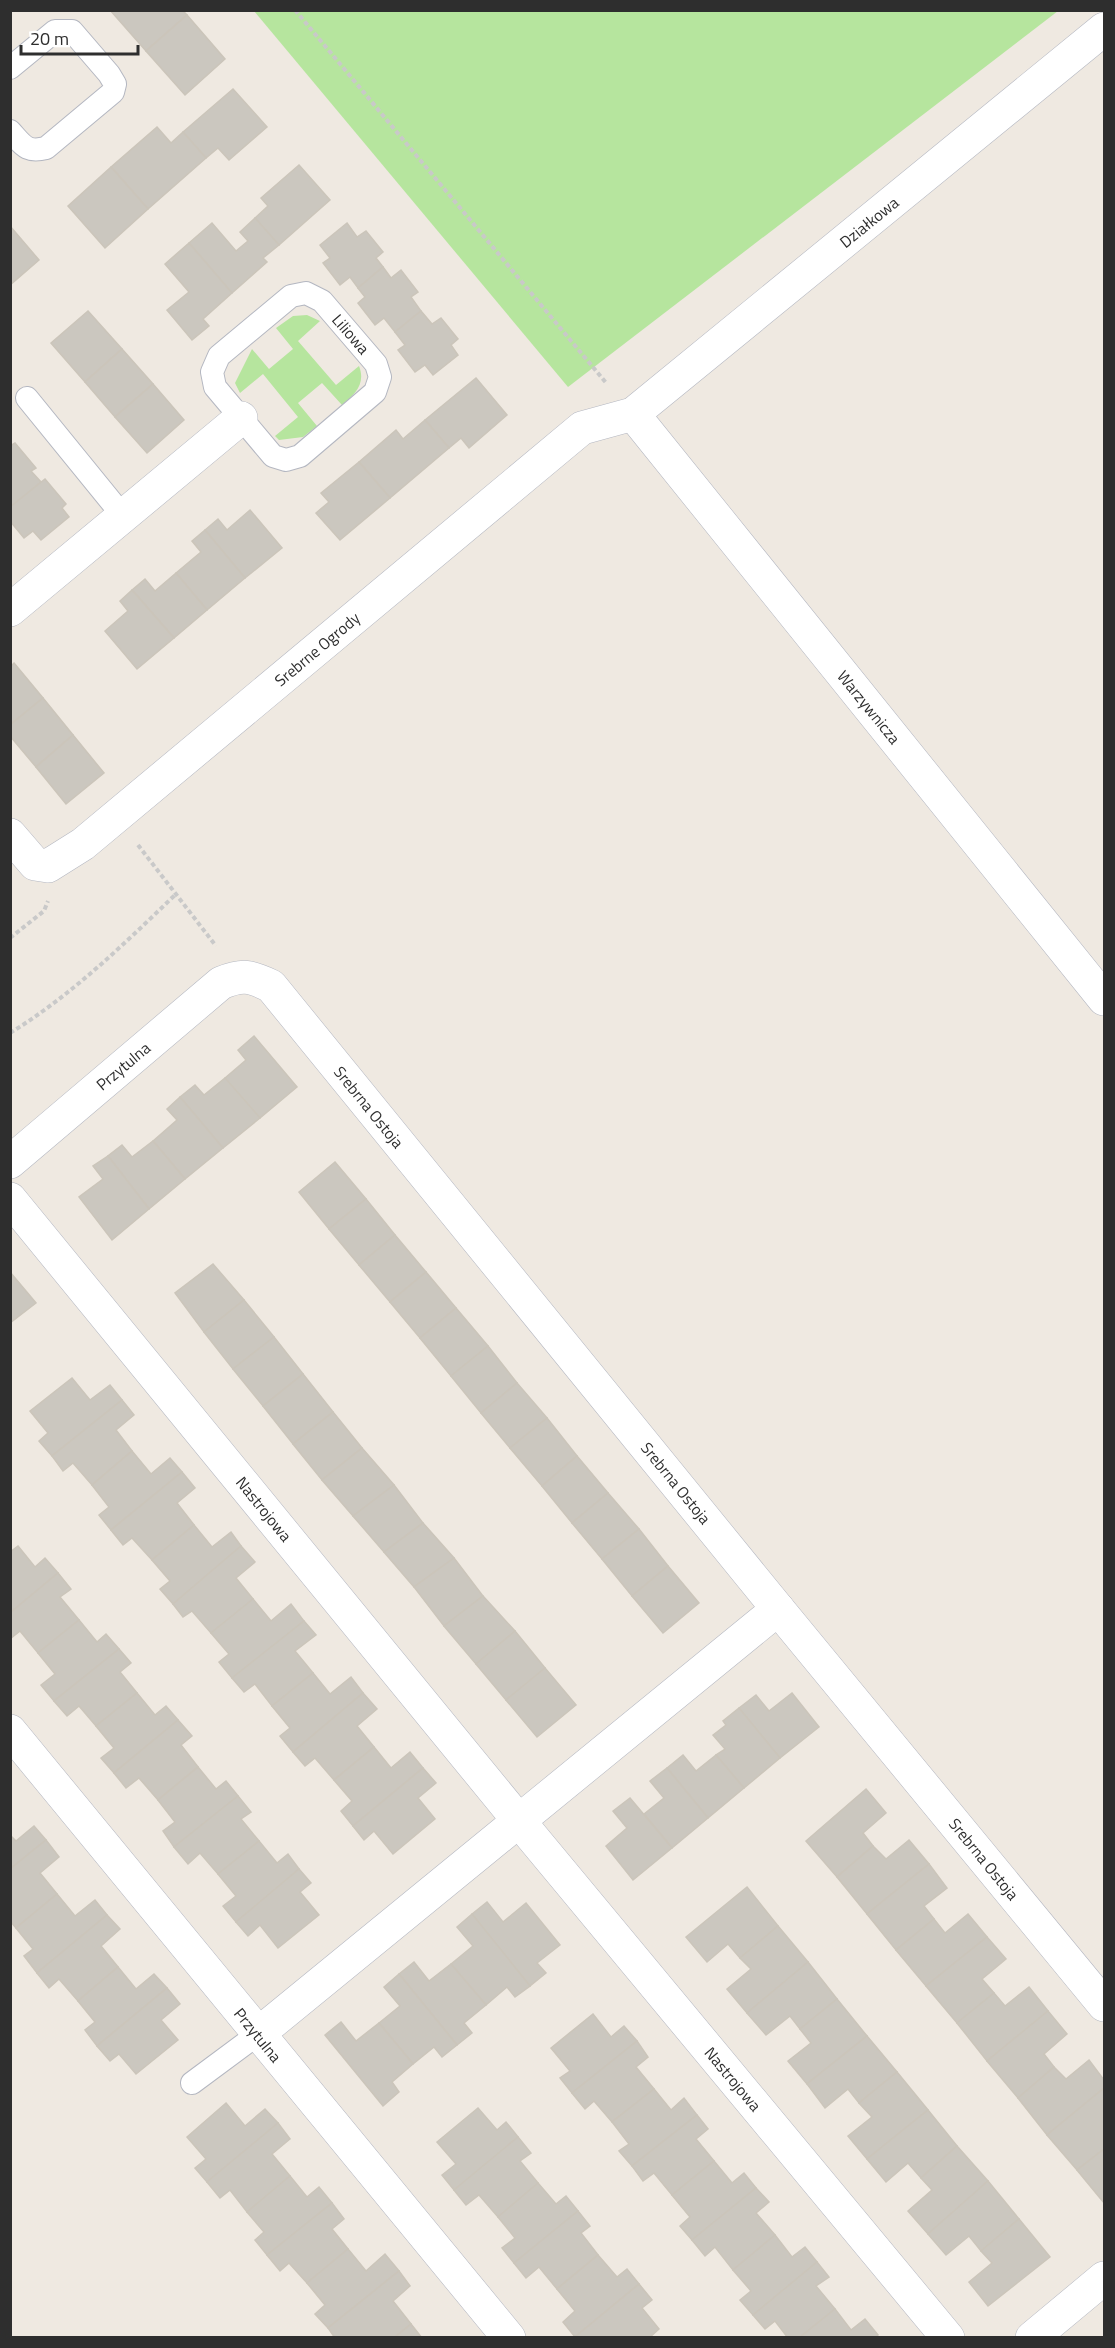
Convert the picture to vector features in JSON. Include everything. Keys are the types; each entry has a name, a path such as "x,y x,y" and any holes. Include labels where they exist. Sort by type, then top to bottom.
{"street":[{"name":"Działkowa","path":"633,414 1104,29"},
{"name":"Srebrne Ogrody","path":"48,866 83,844 582,428 633,414"},
{"name":"Warzywnicza","path":"633,414 1104,999"},
{"path":"10,610 241,418"},
{"path":"10,835 35,864 48,866"},
{"name":"Przytulna","path":"10,1162 221,983 239,976"},
{"name":"Srebrna Ostoja","path":"239,976 254,978 271,986 1104,2005"},
{"name":"Nastrojowa","path":"10,1199 519,1820 948,2337"},
{"path":"258,2034 778,1609"},
{"name":"Przytulna","path":"10,1731 508,2337"},
{"path":"1032,2337 1104,2278"}],"lane":[{"path":"10,68 55,32 72,31 115,84 113,92 46,148 36,151 25,148 10,131"},
{"name":"Liliowa","path":"306,293 322,301 376,364 380,376 375,392 300,456 286,460 273,456 241,418 215,387 212,372 219,356 291,296 306,293"},
{"path":"27,398 123,516"},
{"path":"192,2083 258,2034"}],"path":[{"path":"295,10 633,414"},
{"path":"115,817 239,976"},
{"path":"10,938 44,910 50,897 48,866"},
{"path":"10,1034 63,995 112,954 176,894"}],"green space":[{"path":"254,11 1058,11 568,387"},
{"path":"307,315 320,321 298,341 336,385 359,366 360,383 355,393 342,405 322,383 298,403 317,426 303,437 279,440 275,436 298,417 263,374 240,393 235,383 252,349 269,369 293,349 276,328 293,316"}],"building":[{"path":"110,10 182,10 187,15 146,51"},
{"path":"187,15 225,59 185,95 146,51"},
{"path":"233,89 267,127 229,160 218,148 206,158 183,132"},
{"path":"157,127 171,143 183,132 206,158 148,209 111,167"},
{"path":"299,165 330,200 279,245 255,218 268,206 261,198"},
{"path":"111,167 148,209 105,248 68,206"},
{"path":"255,218 279,245 263,258 267,262 232,293 189,243 212,223 236,251 248,241 240,232"},
{"path":"347,223 357,237 366,231 383,252 376,258 383,267 358,288 350,277 340,285 323,263 330,258 320,245"},
{"path":"10,226 39,260 10,285"},
{"path":"189,243 232,293 203,319 209,326 192,340 167,310 189,292 165,264"},
{"path":"383,267 391,278 401,270 418,292 411,297 421,311 395,332 384,318 375,325 358,303 365,297 358,288"},
{"path":"88,311 122,349 85,382 51,343"},
{"path":"421,311 432,324 441,318 458,339 451,345 458,355 433,375 425,365 415,372 398,350 405,345 395,332"},
{"path":"122,349 153,384 115,417 85,382"},
{"path":"476,378 507,415 469,448 461,438 449,448 425,420"},
{"path":"153,384 184,420 147,453 115,417"},
{"path":"425,420 449,448 390,498 359,462 396,430 403,439"},
{"path":"15,443 36,468 31,471 41,482 13,506 10,503 10,446"},
{"path":"359,462 390,498 340,540 316,513 329,502 321,493"},
{"path":"45,479 66,504 62,508 69,517 41,540 33,531 24,538 10,521 10,507"},
{"path":"250,510 282,548 245,578 205,530 218,519 227,530"},
{"path":"205,530 245,578 207,610 176,573 201,552 192,541"},
{"path":"176,573 207,610 174,638 132,590 145,579 155,591"},
{"path":"132,590 174,638 137,669 105,631 128,611 120,601"},
{"path":"14,663 43,698 10,725 10,667"},
{"path":"43,698 73,735 36,767 10,736 10,725"},
{"path":"73,735 104,773 66,804 36,767"},
{"path":"254,1036 297,1087 260,1118 225,1078 246,1060 238,1050"},
{"path":"225,1078 260,1118 223,1148 180,1097 195,1085 204,1095"},
{"path":"180,1097 223,1148 185,1179 153,1141 177,1120 167,1109"},
{"path":"153,1141 185,1179 149,1209 108,1156 122,1145 132,1157"},
{"path":"108,1156 149,1209 112,1240 79,1197 103,1179 93,1166"},
{"path":"335,1162 366,1199 329,1229 299,1192"},
{"path":"366,1199 395,1235 359,1265 329,1229"},
{"path":"395,1235 426,1272 390,1302 359,1265"},
{"path":"213,1264 244,1300 204,1332 175,1293"},
{"path":"10,1272 36,1303 10,1323"},
{"path":"426,1272 456,1308 420,1338 390,1302"},
{"path":"244,1300 274,1337 233,1369 204,1332"},
{"path":"456,1308 488,1346 451,1376 420,1338"},
{"path":"274,1337 303,1374 263,1406 233,1369"},
{"path":"488,1346 517,1383 481,1413 451,1376"},
{"path":"303,1374 333,1412 293,1444 263,1406"},
{"path":"72,1378 90,1400 110,1385 122,1400 52,1456 39,1441 48,1433 30,1411"},
{"path":"517,1383 547,1418 510,1448 481,1413"},
{"path":"122,1400 134,1415 116,1430 132,1451 92,1485 73,1463 63,1471 52,1456"},
{"path":"333,1412 362,1448 322,1480 293,1444"},
{"path":"547,1418 577,1456 542,1486 510,1448"},
{"path":"362,1448 394,1485 353,1516 322,1480"},
{"path":"132,1451 151,1474 170,1458 182,1472 111,1530 99,1515 109,1507 92,1485"},
{"path":"577,1456 608,1493 572,1523 542,1486"},
{"path":"182,1472 195,1488 177,1503 194,1525 152,1560 132,1538 123,1545 111,1530"},
{"path":"394,1485 423,1523 384,1552 353,1516"},
{"path":"608,1493 639,1529 602,1559 572,1523"},
{"path":"423,1523 454,1558 414,1587 384,1552"},
{"path":"194,1525 212,1547 231,1532 241,1546 173,1604 160,1589 170,1581 152,1560"},
{"path":"639,1529 668,1566 632,1596 602,1559"},
{"path":"18,1546 35,1567 45,1558 58,1573 10,1613 10,1552"},
{"path":"241,1546 255,1562 236,1578 253,1599 211,1633 192,1611 183,1617 173,1604"},
{"path":"454,1558 483,1596 444,1626 414,1587"},
{"path":"668,1566 699,1603 663,1633 632,1596"},
{"path":"58,1573 71,1589 60,1597 79,1620 38,1653 20,1631 10,1639 10,1613"},
{"path":"483,1596 515,1631 476,1664 444,1626"},
{"path":"253,1599 271,1621 291,1604 304,1621 232,1678 219,1662 229,1654 211,1633"},
{"path":"79,1620 97,1642 106,1634 119,1649 54,1701 41,1685 55,1674 38,1653"},
{"path":"304,1621 316,1635 295,1651 313,1673 272,1706 255,1684 244,1692 232,1678"},
{"path":"515,1631 545,1668 506,1700 476,1664"},
{"path":"119,1649 131,1663 120,1672 137,1693 96,1726 79,1706 67,1716 54,1701"},
{"path":"545,1668 576,1705 537,1737 506,1700"},
{"path":"313,1673 330,1694 351,1677 363,1693 293,1752 280,1736 290,1728 272,1706"},
{"path":"137,1693 155,1715 166,1706 178,1720 114,1773 101,1758 114,1748 96,1726"},
{"path":"363,1693 377,1709 357,1726 374,1747 334,1780 315,1758 305,1766 293,1752"},
{"path":"792,1693 819,1727 780,1758 739,1708 756,1695 769,1711"},
{"path":"739,1708 780,1758 744,1788 716,1755 725,1749 713,1735 726,1725 723,1721"},
{"path":"178,1720 192,1736 181,1745 198,1767 158,1800 139,1778 126,1788 114,1773"},
{"path":"374,1747 391,1768 410,1752 423,1768 353,1826 341,1811 352,1801 334,1780"},
{"path":"683,1755 696,1771 716,1755 744,1788 708,1818 667,1768"},
{"path":"198,1767 216,1789 226,1781 238,1796 174,1847 163,1831 175,1822 158,1800"},
{"path":"423,1768 436,1783 418,1798 435,1819 393,1854 374,1831 364,1840 353,1826"},
{"path":"667,1768 708,1818 672,1848 644,1814 664,1798 650,1781"},
{"path":"866,1789 886,1813 863,1833 873,1846 837,1877 806,1841"},
{"path":"238,1796 251,1812 241,1819 259,1841 218,1874 200,1853 188,1864 174,1847"},
{"path":"630,1798 672,1848 633,1880 606,1846 627,1828 613,1811"},
{"path":"34,1826 46,1840 10,1869 10,1835 16,1841"},
{"path":"46,1840 59,1857 40,1873 57,1894 16,1928 10,1921 10,1869"},
{"path":"909,1840 929,1864 867,1914 837,1877 873,1846 886,1859"},
{"path":"259,1841 277,1863 288,1854 299,1869 236,1922 223,1906 236,1896 218,1874"},
{"path":"929,1864 947,1888 924,1906 934,1919 896,1950 867,1914"},
{"path":"299,1869 311,1883 300,1892 319,1915 278,1948 260,1925 248,1936 236,1922"},
{"path":"747,1887 778,1926 740,1958 728,1944 707,1962 686,1937"},
{"path":"57,1894 75,1916 95,1900 107,1915 37,1973 24,1956 33,1949 16,1928"},
{"path":"487,1902 503,1922 526,1903 560,1945 537,1963 546,1973 530,1986 472,1914"},
{"path":"472,1914 530,1986 515,1997 507,1987 486,2005 451,1964 473,1946 457,1927"},
{"path":"968,1914 987,1937 926,1986 896,1950 934,1919 945,1933"},
{"path":"107,1915 120,1929 101,1946 118,1967 78,2001 59,1979 49,1988 37,1973"},
{"path":"778,1926 808,1962 747,2013 727,1989 751,1969 740,1958"},
{"path":"987,1937 1006,1959 982,1979 994,1993 957,2023 926,1986"},
{"path":"414,1962 429,1981 451,1964 486,2005 464,2023 472,2033 457,2045 399,1974"},
{"path":"808,1962 837,1999 800,2029 790,2016 766,2035 747,2013"},
{"path":"118,1967 136,1989 154,1974 167,1988 97,2046 85,2030 95,2022 78,2001"},
{"path":"399,1974 457,2045 442,2057 434,2047 413,2064 379,2023 400,2006 384,1987"},
{"path":"1029,1987 1048,2011 987,2061 957,2023 994,1993 1005,2006"},
{"path":"167,1988 180,2004 161,2020 178,2040 136,2074 119,2054 110,2061 97,2046"},
{"path":"837,1999 867,2036 807,2084 788,2061 811,2043 800,2029"},
{"path":"1048,2011 1067,2034 1044,2054 1054,2067 1018,2098 987,2061"},
{"path":"593,2014 611,2037 624,2026 637,2041 572,2093 560,2078 570,2071 551,2048"},
{"path":"341,2022 356,2041 379,2023 413,2064 392,2082 399,2092 383,2106 325,2035"},
{"path":"867,2036 897,2072 859,2103 848,2089 825,2108 807,2084"},
{"path":"637,2041 648,2057 636,2067 654,2089 612,2122 594,2101 585,2109 572,2093"},
{"path":"1089,2060 1104,2080 1104,2088 1047,2135 1018,2098 1054,2067 1066,2079"},
{"path":"897,2072 928,2110 867,2159 848,2136 872,2117 859,2103"},
{"path":"1104,2088 1104,2149 1077,2170 1047,2135"},
{"path":"654,2089 671,2110 684,2098 697,2115 632,2166 619,2151 629,2144 612,2122"},
{"path":"226,2103 245,2126 265,2109 278,2123 207,2182 195,2168 206,2159 187,2137"},
{"path":"478,2108 497,2130 506,2122 518,2137 454,2190 442,2175 456,2164 437,2142"},
{"path":"928,2110 957,2146 921,2178 908,2163 886,2182 867,2159"},
{"path":"697,2115 708,2129 696,2139 714,2161 672,2195 654,2173 643,2181 632,2166"},
{"path":"278,2123 290,2139 272,2154 290,2176 247,2212 230,2190 220,2198 207,2182"},
{"path":"518,2137 531,2153 520,2161 538,2183 498,2217 479,2195 466,2205 454,2190"},
{"path":"957,2146 988,2181 928,2234 908,2211 932,2190 921,2178"},
{"path":"1104,2149 1104,2203 1077,2170"},
{"path":"714,2161 732,2183 744,2173 756,2188 692,2240 680,2226 690,2217 672,2195"},
{"path":"290,2176 307,2197 319,2187 332,2203 267,2255 255,2240 264,2232 247,2212"},
{"path":"988,2181 1019,2219 981,2251 969,2236 946,2255 928,2234"},
{"path":"538,2183 556,2204 566,2196 578,2211 514,2263 502,2248 515,2238 498,2217"},
{"path":"756,2188 769,2202 756,2213 775,2235 733,2270 715,2247 705,2256 692,2240"},
{"path":"332,2203 344,2219 332,2229 348,2249 307,2283 289,2263 280,2271 267,2255"},
{"path":"578,2211 590,2226 581,2233 598,2255 557,2289 539,2267 526,2278 514,2263"},
{"path":"1019,2219 1050,2257 988,2306 969,2282 992,2263 981,2251"},
{"path":"775,2235 792,2257 805,2247 817,2262 753,2315 740,2300 751,2291 733,2270"},
{"path":"348,2249 366,2271 385,2254 399,2271 328,2328 315,2314 325,2305 307,2283"},
{"path":"598,2255 617,2277 627,2269 639,2284 575,2337 563,2322 575,2311 557,2289"},
{"path":"817,2262 829,2277 816,2286 835,2309 799,2338 788,2338 775,2321 765,2329 753,2315"},
{"path":"399,2271 410,2286 393,2301 411,2324 394,2338 335,2338 328,2328"},
{"path":"639,2284 652,2300 642,2308 659,2329 649,2338 575,2337"},
{"path":"835,2309 851,2330 865,2319 878,2335 875,2338 799,2338"},
{"path":"411,2324 422,2338 394,2338"}]}
